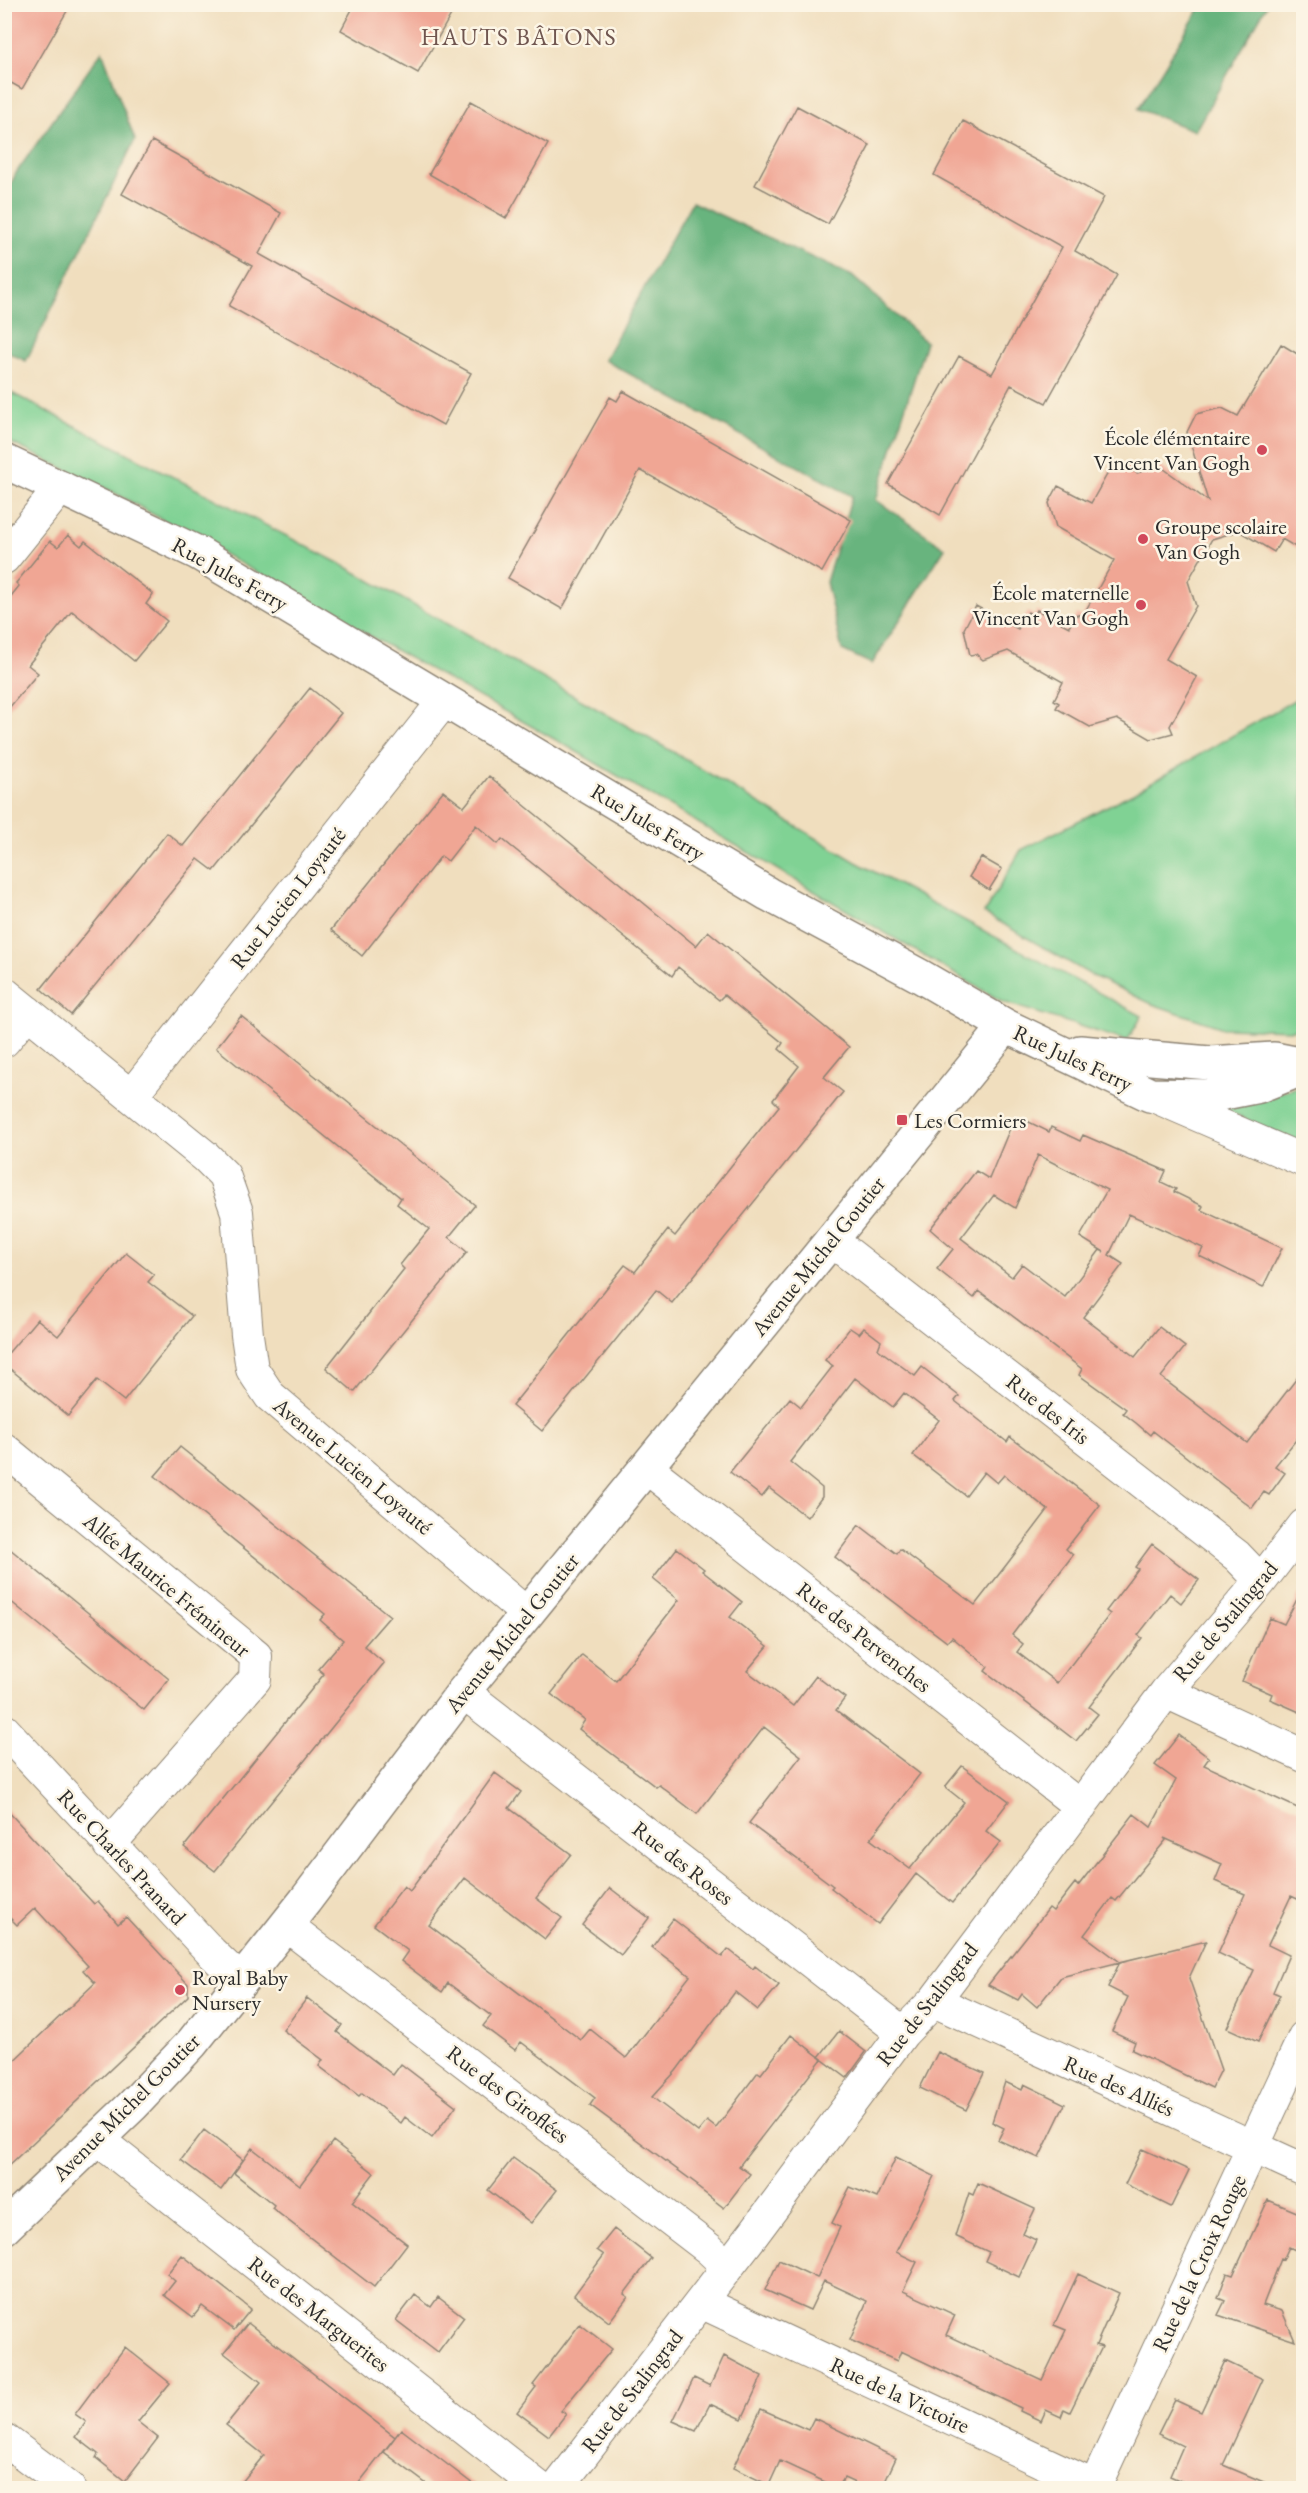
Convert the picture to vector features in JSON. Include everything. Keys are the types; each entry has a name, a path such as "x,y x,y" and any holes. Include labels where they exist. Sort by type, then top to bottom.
{"street":[{"name":"Rue Jules Ferry","path":"4,461 198,554 334,633 768,894 920,976 1006,1026 1150,1095 1304,1161"},
{"path":"4,558 61,487"},
{"name":"Rue Lucien Loyauté","path":"131,1096 444,701"},
{"path":"4,1041 16,1002"},
{"name":"Avenue Lucien Loyauté","path":"16,1002 224,1175 237,1212 252,1369 270,1396 527,1614"},
{"name":"Avenue Michel Goutier","path":"4,2228 192,2043 286,1925 463,1692 1006,1026"},
{"path":"1054,1049 1200,1062 1274,1059 1304,1066"},
{"path":"1150,1095 1209,1096 1259,1086 1304,1066"},
{"name":"Rue des Iris","path":"831,1240 1237,1556 1261,1581"},
{"name":"Allée Maurice Frémineur","path":"4,1449 256,1656 255,1679 109,1845"},
{"name":"Rue des Pervenches","path":"646,1468 1081,1806"},
{"name":"Rue de Stalingrad","path":"557,2488 701,2302 903,2033 934,2001 1166,1692 1261,1581 1304,1525"},
{"name":"Rue des Roses","path":"463,1692 903,2033"},
{"path":"1166,1692 1304,1756"},
{"name":"Rue Charles Pranard","path":"4,1730 109,1845 241,1981"},
{"name":"Rue des Giroflées","path":"286,1925 700,2241 728,2266"},
{"name":"Rue des Alliés","path":"934,2001 1304,2170"},
{"name":"Rue de la Croix Rouge","path":"1096,2488 1304,2037"},
{"name":"Rue des Marguerites","path":"97,2139 540,2488"},
{"name":"Rue de la Victoire","path":"701,2302 1096,2488"},
{"path":"4,2439 69,2488"}],"green space":[{"path":"1202,5 1267,5 1195,131 1138,109"},
{"path":"102,51 135,140 26,361 5,351 5,197 16,173"},
{"path":"692,202 852,276 926,342 876,500 945,548 872,664 842,650 826,582 852,496 604,360"},
{"path":"4,389 348,568 673,752 856,862 1142,1016 1127,1041 1003,1002 572,749 115,493 5,440"},
{"path":"1303,695 1303,1027 1292,1030 1223,1028 1152,1004 1091,975 984,913 1021,850 1133,793"},
{"path":"1303,1086 1303,1138 1293,1142 1226,1110 1226,1106"}],"building":[{"path":"4,4 71,4 22,89 4,79"},
{"path":"355,4 457,4 418,73 341,30"},
{"path":"471,101 548,144 506,218 429,174"},
{"path":"797,106 870,145 828,224 755,185"},
{"path":"963,121 1104,197 1075,251 1117,275 1046,403 1011,385 940,515 888,484 959,356 992,374 1062,247 934,175"},
{"path":"152,141 281,213 259,254 471,373 443,425 229,306 252,266 122,194"},
{"path":"1281,344 1304,358 1304,552 1282,539 1274,552 1239,531 1212,539 1188,581 1196,606 1166,659 1197,677 1170,726 1173,733 1151,739 1117,719 1090,727 1056,708 1059,703 1054,700 1063,682 1008,651 983,660 976,654 970,655 964,629 976,606 1018,629 1028,612 1034,616 1037,610 1069,627 1077,614 1082,617 1114,560 1056,527 1049,503 1058,486 1091,503 1113,464 1117,468 1120,463 1137,473 1160,466 1208,501 1187,432 1196,414 1222,408 1238,416"},
{"path":"623,391 851,520 822,572 640,470 562,609 508,578 610,397 617,401"},
{"path":"68,535 81,546 85,541 153,594 146,604 167,621 134,661 72,611 28,665 38,673 4,714 4,605 19,586 16,583 50,541 58,547"},
{"path":"310,688 341,713 214,871 198,859 71,1015 41,989 167,833 183,846"},
{"path":"489,776 696,946 708,931 849,1047 824,1077 843,1092 672,1303 656,1290 542,1431 512,1406 625,1265 635,1272 668,1230 675,1236 779,1106 773,1100 799,1066 779,1049 783,1043 724,995 719,1000 678,967 672,976 502,839 498,844 476,825 448,861 441,856 362,956 331,930 443,791 464,807"},
{"path":"981,857 1002,869 989,890 969,877"},
{"path":"241,1016 475,1205 449,1237 467,1252 354,1392 326,1368 404,1269 400,1265 429,1229 397,1204 401,1198 216,1048"},
{"path":"1013,1121 1025,1126 1027,1121 1049,1132 1051,1127 1080,1141 1083,1135 1166,1171 1161,1182 1176,1189 1174,1192 1203,1206 1201,1210 1282,1248 1263,1287 1199,1256 1203,1248 1129,1214 1109,1255 1123,1264 1083,1317 1135,1357 1159,1327 1185,1347 1161,1377 1247,1443 1304,1369 1304,1430 1275,1466 1285,1473 1269,1495 1264,1492 1252,1508 1153,1431 1150,1435 1123,1413 1126,1409 1079,1375 1082,1369 1006,1311 979,1291 974,1298 937,1269 953,1249 930,1229 976,1171 989,1179","holes":["1038,1155 1107,1190 1080,1237 1104,1252 1100,1250 1065,1297 1022,1264 1012,1277 961,1238 994,1195 1015,1208"]},
{"path":"126,1253 154,1275 148,1282 192,1316 124,1401 97,1380 68,1416 4,1364 4,1358 37,1319 58,1336"},
{"path":"850,1328 859,1334 864,1328 881,1341 878,1349 915,1376 922,1367 959,1396 955,1401 1007,1442 1010,1437 1100,1505 1066,1549 1073,1555 1012,1635 1023,1644 1017,1652 1057,1683 1110,1614 1106,1611 1138,1569 1135,1567 1152,1544 1199,1580 1181,1603 1170,1594 1138,1635 1142,1638 1089,1707 1098,1714 1076,1741 985,1671 988,1667 952,1637 947,1642 835,1557 859,1525 897,1554 900,1549 975,1605 1048,1510 1004,1475 997,1483 984,1472 966,1496 913,1455 939,1420 904,1393 893,1407 855,1378 790,1462 822,1488 822,1497 807,1517 769,1488 762,1497 730,1472 790,1398 801,1407 833,1366 825,1360"},
{"path":"180,1447 390,1616 364,1646 384,1663 215,1871 184,1847 324,1674 318,1669 343,1640 320,1620 325,1614 155,1476"},
{"path":"4,1544 169,1679 144,1710 4,1596"},
{"path":"677,1548 742,1602 730,1617 768,1646 747,1671 793,1706 816,1676 845,1698 836,1710 920,1774 870,1839 910,1869 964,1802 945,1787 962,1766 1009,1801 986,1831 1001,1842 952,1903 916,1874 878,1924 831,1888 833,1886 749,1823 801,1756 764,1727 697,1814 659,1785 656,1787 579,1729 585,1720 551,1694 582,1655 616,1681 679,1600 653,1579"},
{"path":"1304,1586 1304,1714 1270,1699 1272,1694 1242,1681 1270,1618 1284,1624"},
{"path":"1179,1735 1209,1758 1204,1765 1304,1811 1304,1902 1291,1896 1268,1945 1289,1955 1273,1992 1280,1995 1258,2042 1227,2028 1254,1970 1218,1953 1245,1894 1215,1881 1222,1864 1164,1838 1166,1840 1116,1901 1112,1898 1084,1935 1120,1962 1061,1977 1037,2007 1022,1994 1018,2000 988,1985 1049,1908 1053,1911 1075,1883 1078,1886 1134,1814 1151,1827 1176,1780 1155,1765"},
{"path":"495,1773 521,1792 509,1808 571,1854 536,1898 562,1918 545,1939 465,1878 429,1925 581,2040 590,2029 626,2058 690,1976 652,1947 673,1919 722,1957 728,1949 753,1969 755,1966 779,1985 758,2010 735,1992 676,2071 652,2097 698,2132 707,2121 716,2128 758,2072 761,2074 791,2035 822,2059 739,2166 750,2174 724,2208 697,2187 698,2185 590,2105 595,2098 521,2042 515,2050 483,2026 491,2016 448,1983 442,1992 401,1961 408,1951 374,1925 404,1886 410,1891"},
{"path":"4,1807 94,1904 98,1901 118,1924 126,1917 188,1984 188,1996 4,2170 4,2070 95,1983 83,1970 88,1966 35,1908 17,1925 4,1912"},
{"path":"610,1888 649,1918 621,1955 582,1925"},
{"path":"1206,1941 1189,1978 1221,2070 1212,2088 1132,2050 1135,2042 1112,2031 1128,1997 1108,1987 1120,1962"},
{"path":"307,1998 342,2025 337,2032 393,2075 401,2064 456,2106 432,2138 405,2117 401,2123 362,2093 359,2096 319,2066 323,2060 283,2030"},
{"path":"839,2031 866,2052 847,2078 819,2057"},
{"path":"938,2052 984,2073 966,2110 920,2088"},
{"path":"1005,2082 1022,2090 1024,2084 1065,2104 1039,2158 998,2140 1004,2128 992,2122"},
{"path":"204,2130 243,2160 221,2190 181,2160"},
{"path":"333,2141 374,2173 352,2202 407,2244 374,2287 272,2208 274,2205 234,2173 252,2148 300,2185"},
{"path":"1142,2149 1189,2170 1171,2207 1125,2184"},
{"path":"896,2157 934,2176 896,2252 917,2262 903,2291 955,2315 946,2335 1042,2380 1066,2330 1054,2325 1078,2274 1119,2293 1096,2345 1102,2347 1070,2412 1064,2409 1061,2417 1046,2410 1041,2421 1020,2411 1021,2408 901,2351 897,2361 850,2340 867,2301 824,2281 810,2310 765,2290 779,2260 817,2278 840,2227 832,2223 850,2187 877,2198"},
{"path":"513,2158 557,2190 531,2223 488,2190"},
{"path":"978,2183 1035,2209 1023,2234 1036,2240 1019,2277 985,2261 989,2252 955,2236 969,2193 973,2195"},
{"path":"1268,2200 1304,2215 1304,2254 1289,2247 1283,2260 1281,2259 1263,2305 1282,2311 1295,2341 1218,2315 1225,2301 1218,2298 1227,2273 1233,2275"},
{"path":"614,2229 651,2258 624,2294 628,2297 609,2322 574,2295 604,2255 597,2250"},
{"path":"182,2255 251,2309 234,2330 202,2306 193,2317 164,2295 175,2281 167,2274"},
{"path":"415,2295 431,2307 438,2297 464,2317 438,2352 396,2320"},
{"path":"248,2323 395,2437 355,2488 237,2488 264,2455 226,2425 261,2382 224,2353"},
{"path":"580,2324 612,2349 561,2411 566,2414 549,2436 517,2412 536,2387 533,2385"},
{"path":"125,2347 170,2383 138,2422 158,2438 125,2481 96,2458 98,2454 76,2437 86,2422 75,2414"},
{"path":"724,2356 762,2376 742,2419 710,2404 696,2431 673,2421 694,2378 710,2386"},
{"path":"1225,2361 1263,2379 1223,2465 1278,2488 1197,2488 1170,2476 1183,2446 1158,2434 1175,2400 1201,2412"},
{"path":"761,2409 808,2430 814,2418 896,2458 882,2488 866,2488 844,2478 838,2488 780,2461 769,2485 733,2468"},
{"path":"401,2429 478,2488 432,2488 384,2452"}],"place":[{"name":"École élémentaire Vincent Van Gogh","path":"1262,450"},
{"name":"Groupe scolaire Van Gogh","path":"1143,539"},
{"name":"École maternelle Vincent Van Gogh","path":"1141,605"},
{"name":"Les Cormiers","path":"902,1120"},
{"name":"Royal Baby Nursery","path":"180,1990"}],"district":[{"name":"HAUTS BÂTONS","path":"519,36"}]}
